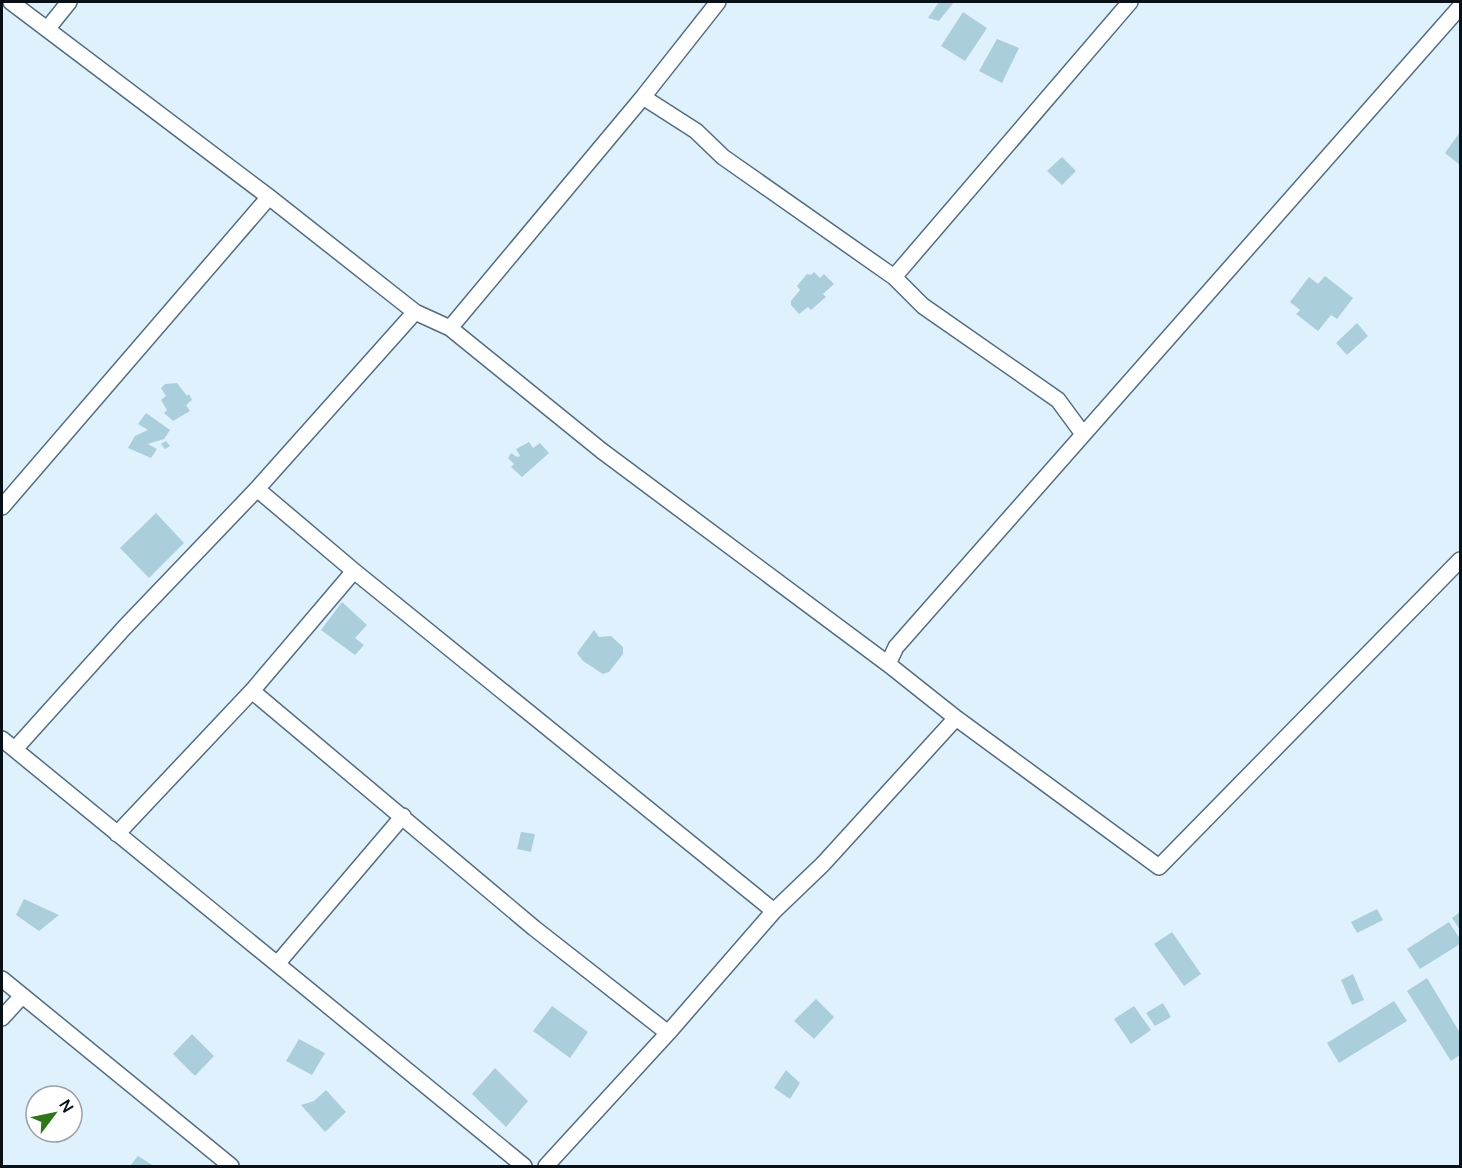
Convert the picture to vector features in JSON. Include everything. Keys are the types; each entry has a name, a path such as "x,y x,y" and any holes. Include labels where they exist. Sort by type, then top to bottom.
{"street":[{"path":"11,2 269,197 415,312 450,328 602,451 888,664 956,718 1159,867 1461,560"},
{"path":"48,28 69,2"},
{"path":"450,328 718,2"},
{"path":"894,277 1130,2"},
{"path":"888,664 896,647 1461,7"},
{"path":"643,96 696,131 723,157 894,277 922,306 1059,400 1083,434"},
{"path":"2,507 269,197"},
{"path":"15,749 124,628 257,489 415,312"},
{"path":"257,489 354,571 774,911"},
{"path":"117,834 252,691 354,571"},
{"path":"252,691 534,928 668,1033"},
{"path":"546,1167 668,1033 774,911 824,864 956,718"},
{"path":"2,739 524,1167"},
{"path":"277,964 402,816"},
{"path":"2,979 231,1167"},
{"path":"2,1018 22,996"}],"building":[{"path":"939,2 954,2 939,21 928,18"},
{"path":"963,12 987,28 965,61 941,46"},
{"path":"997,39 1019,48 1002,83 979,71"},
{"path":"1460,132 1460,165 1445,153"},
{"path":"1062,157 1076,171 1062,185 1047,171"},
{"path":"814,272 820,278 824,274 834,284 823,294 826,297 811,310 808,307 799,314 791,305 791,301 800,290 797,286 807,274 811,275"},
{"path":"1325,276 1353,298 1337,319 1331,315 1318,331 1296,314 1300,310 1290,302 1309,277 1318,284"},
{"path":"1357,323 1368,336 1347,355 1336,343"},
{"path":"177,383 192,400 186,405 190,411 173,421 164,413 167,410 161,400 166,396 161,388 165,384"},
{"path":"146,413 170,430 164,439 148,444 157,449 151,458 128,448 135,436 148,430 138,424"},
{"path":"166,441 170,446 165,449 161,444"},
{"path":"529,442 533,448 540,443 549,453 522,477 511,467 514,464 508,458 511,453 517,457 520,456 516,449"},
{"path":"156,513 184,543 149,578 120,548"},
{"path":"342,602 367,625 355,638 364,645 355,655 321,630"},
{"path":"594,630 599,637 611,636 623,647 623,654 609,672 603,674 583,661 577,653"},
{"path":"521,832 535,834 531,852 517,849"},
{"path":"24,899 59,915 39,931 16,915"},
{"path":"1377,909 1383,920 1357,933 1351,922"},
{"path":"1460,912 1460,930 1452,918"},
{"path":"1449,922 1460,939 1460,944 1420,969 1407,949"},
{"path":"1172,932 1201,974 1184,986 1154,944"},
{"path":"1353,974 1364,1000 1352,1005 1341,980"},
{"path":"1427,978 1460,1033 1460,1055 1451,1061 1407,991"},
{"path":"816,999 834,1017 814,1039 794,1021"},
{"path":"1394,1001 1407,1021 1339,1063 1327,1043"},
{"path":"1163,1003 1171,1017 1155,1026 1146,1013"},
{"path":"552,1006 588,1032 570,1058 533,1031"},
{"path":"1134,1006 1151,1030 1131,1044 1114,1019"},
{"path":"192,1034 214,1056 195,1076 173,1054"},
{"path":"299,1039 325,1053 312,1075 286,1061"},
{"path":"495,1068 528,1101 506,1127 472,1094"},
{"path":"786,1070 800,1083 790,1099 774,1088"},
{"path":"326,1090 346,1112 325,1132 301,1105 314,1101"},
{"path":"138,1156 154,1166 130,1166"}]}
